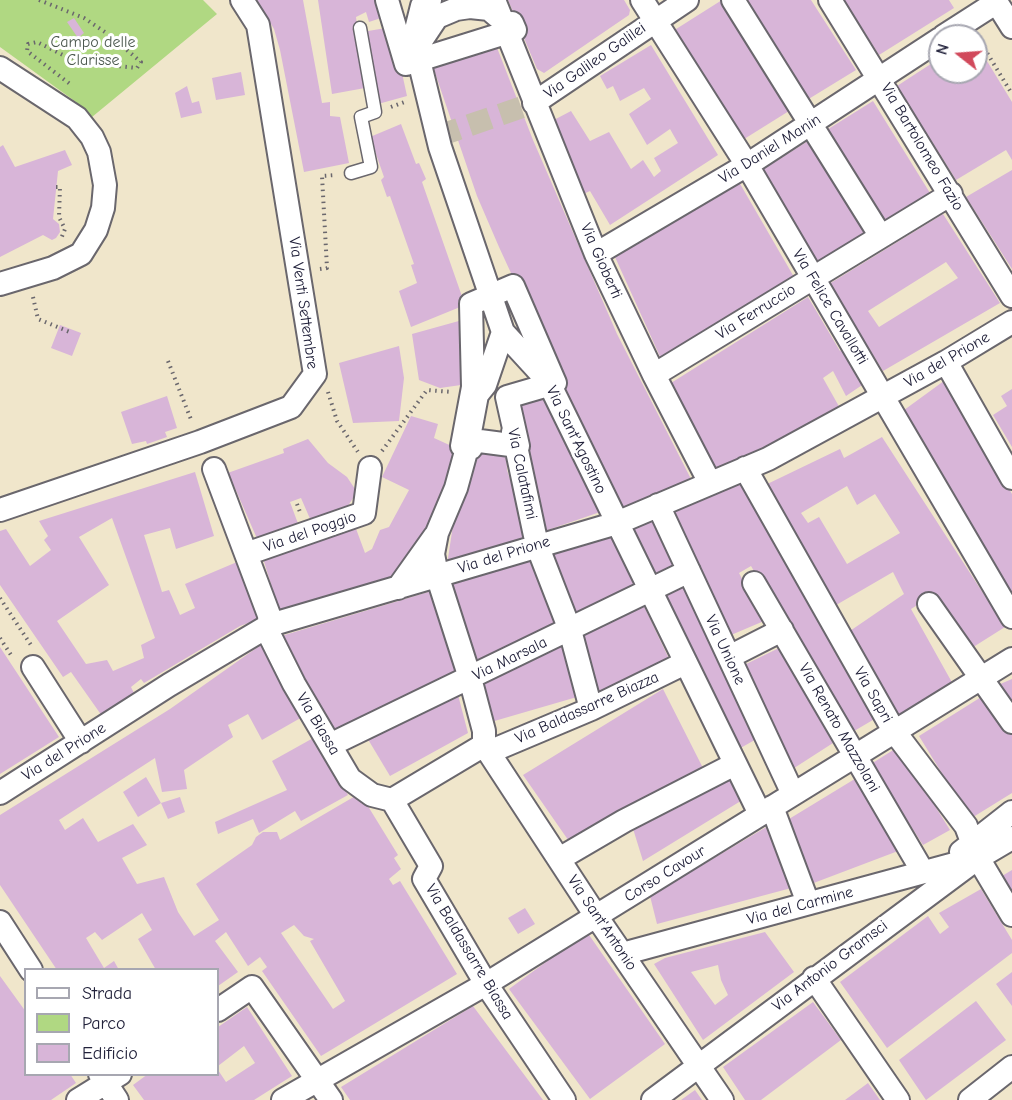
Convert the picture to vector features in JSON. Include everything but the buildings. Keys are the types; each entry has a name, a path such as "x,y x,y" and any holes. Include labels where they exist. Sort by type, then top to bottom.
{"street":[{"name":"Via Venti Settembre","path":"0,510 155,458 291,407 315,374 258,25 242,0"},
{"path":"387,0 406,64 418,54 502,13"},
{"name":"Via Felice Cavallotti","path":"642,0 747,165 1012,617"},
{"name":"Via Galileo Galilei","path":"534,103 654,20 687,0"},
{"path":"734,0 880,235"},
{"name":"Via Bartolomeo Fazio","path":"830,0 880,77 1012,296"},
{"path":"963,24 996,1 1012,27"},
{"name":"Via Sant'Agostino","path":"422,4 414,38 440,147 503,332 550,385 735,764 766,811 808,903"},
{"path":"418,54 437,17 454,4 502,13"},
{"name":"Via Gioberti","path":"502,13 534,103 596,254 654,375 710,483"},
{"name":"Via Daniel Manin","path":"596,254 747,165 928,47"},
{"path":"0,68 77,118 92,136 102,165 103,208 87,247 74,259 0,284"},
{"name":"Via Ferruccio","path":"654,375 880,235 951,194"},
{"path":"467,447 471,448 472,440 518,446 507,397 555,383 513,286 471,304 478,390"},
{"name":"Via del Prione","path":"0,793 78,735 169,685 270,625 616,523 768,459 946,362 1012,322"},
{"path":"393,800 487,748 470,678 437,575 433,554 437,533 456,488 478,390 503,332"},
{"path":"946,362 1012,478"},
{"name":"Via Calatafimi","path":"478,390 507,403 537,545 570,630 591,709"},
{"name":"Via del Poggio","path":"246,554 364,513 370,468"},
{"name":"Via Sapri","path":"745,468 894,731 966,826 975,850 1012,915"},
{"name":"Via Biassa","path":"214,470 270,625 270,636 294,684 350,779 372,795 393,800"},
{"name":"Via Unione","path":"658,505 793,794"},
{"path":"398,588 437,533"},
{"name":"Via Marsala","path":"330,745 689,571"},
{"name":"Via Renato Mazzolani","path":"754,583 855,756 934,870"},
{"path":"929,604 978,678 1012,722"},
{"path":"729,657 782,630"},
{"name":"Corso Cavour","path":"283,1100 486,984 1012,659"},
{"name":"Via Baldassarre Biazza","path":"487,748 591,709 685,663"},
{"path":"33,667 78,735"},
{"name":"Via Sant'Antonio","path":"487,748 596,916 722,1100"},
{"path":"559,859 624,821 735,764"},
{"name":"Via Baldassarre Biassa","path":"393,800 431,866 424,879 486,984 564,1100"},
{"path":"975,850 1012,812"},
{"name":"Via Antonio Gramsci","path":"653,1100 814,978 975,850 1012,838"},
{"name":"Via del Carmine","path":"622,954 934,870 975,850"},
{"path":"3,932 30,968"},
{"path":"814,978 898,1100"},
{"path":"219,1009 252,987 318,1078 331,1100"},
{"path":"970,1100 1012,1067"},
{"path":"78,1100 111,1083"}],"lane":[{"path":"351,174 371,167 361,117 375,112 360,28"}],"path":[{"path":"39,0 84,18 108,34 141,62 137,68 99,64 63,55 37,42 28,44 27,51 74,87"},
{"path":"968,21 1012,94"},
{"path":"375,112 428,94"},
{"path":"322,176 327,268"},
{"path":"55,243 65,230 59,217 60,187 56,187"},
{"path":"27,276 38,319 72,333"},
{"path":"168,361 195,429"},
{"path":"326,388 337,421 370,468 427,390 478,390"}],"green space":[{"name":"Campo delle Clarisse","path":"0,0 203,0 217,14 92,117 76,102 0,47"}],"tunnel":[{"path":"438,136 534,103"}]}
